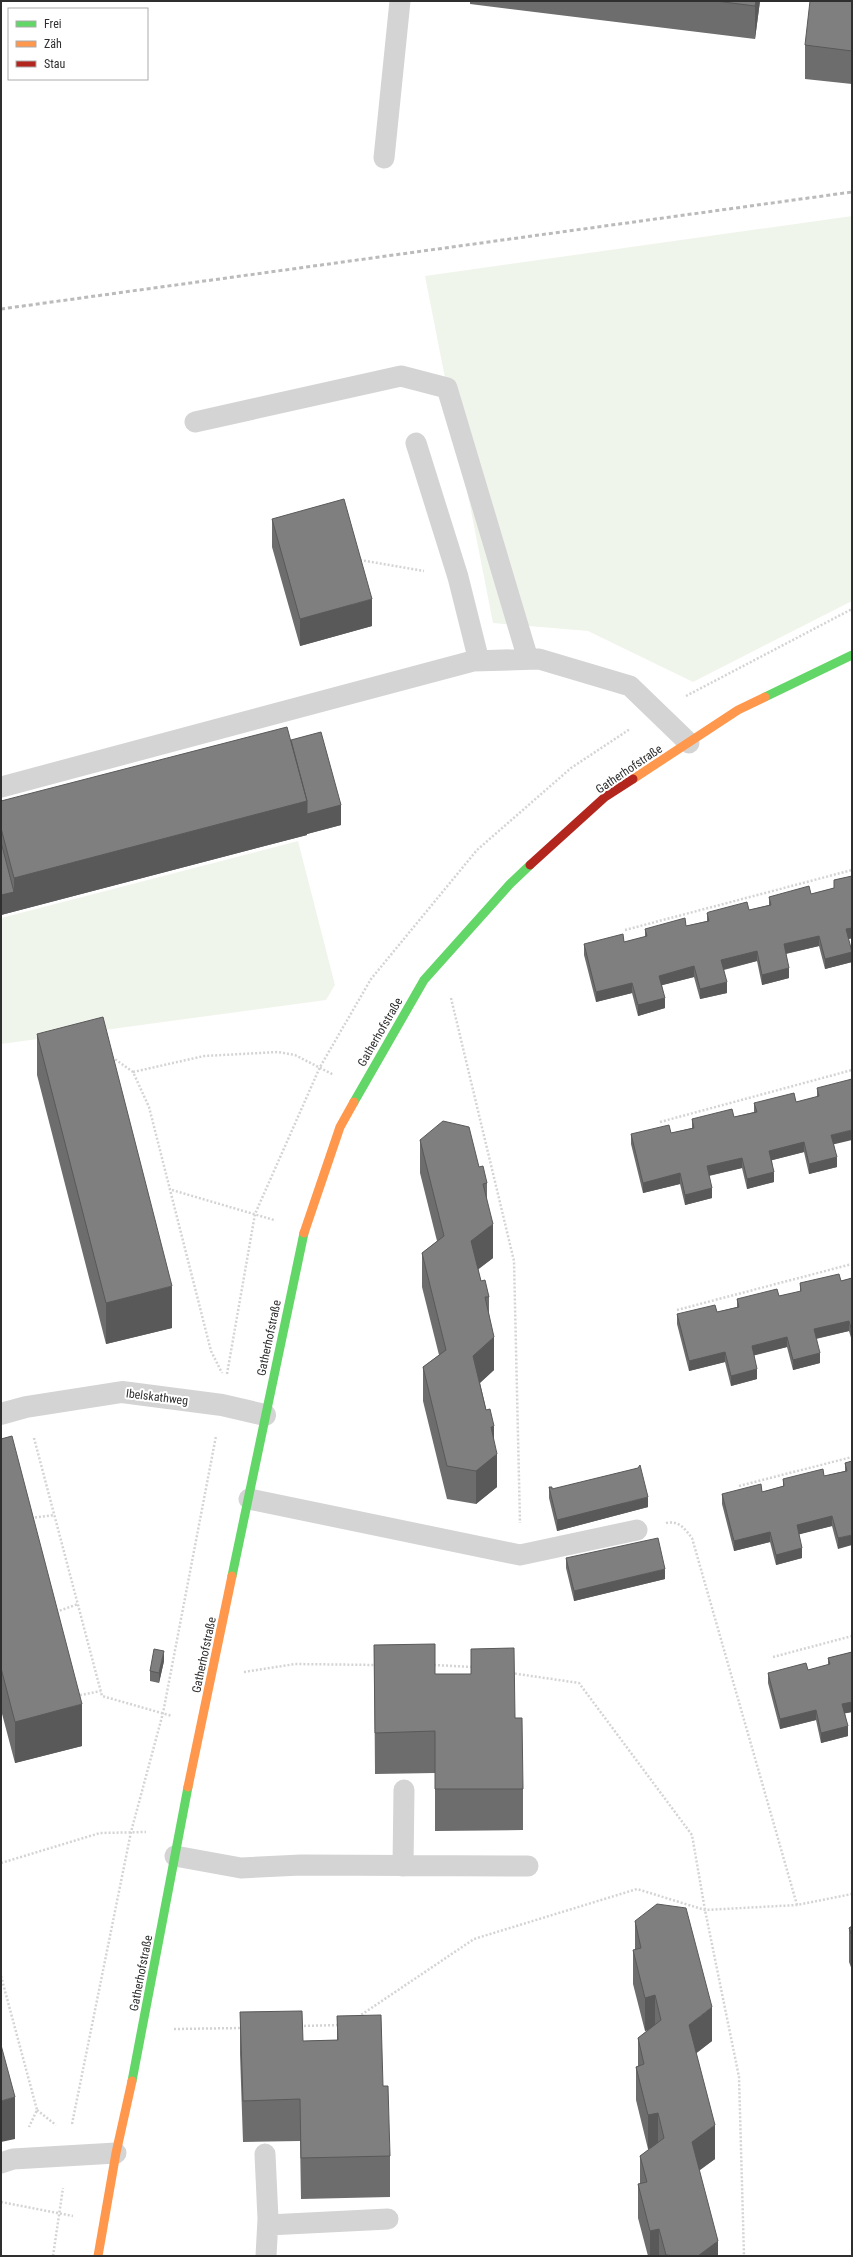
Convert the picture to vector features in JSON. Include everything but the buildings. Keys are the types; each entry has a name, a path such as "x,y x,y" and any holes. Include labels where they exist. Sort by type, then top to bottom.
{"street":[{"name":"Gatherhofstraße","path":"98,2256 116,2153 143,2030 175,1856 178,1831 212,1676 302,1241 340,1127 424,980 510,884 605,798 738,710 852,655"},
{"name":"Ibelskathweg","path":"1,1414 26,1407 122,1392 222,1405 265,1415"}],"lane":[{"path":"384,158 400,1"},
{"path":"195,422 400,376 447,388 528,659"},
{"path":"416,443 458,577 479,661"},
{"path":"1,787 479,661 539,658 630,686 689,743"},
{"path":"249,1499 520,1555 637,1530"},
{"path":"403,1866 404,1790"},
{"path":"175,1856 240,1868 528,1866"},
{"path":"7,2161 69,2146 116,2153"},
{"path":"266,2154 268,2225 266,2256"},
{"path":"268,2225 388,2218"}],"path":[{"path":"353,559 458,577"},
{"path":"53,2256 58,2213 69,2146 131,1832 163,1713 222,1405 255,1214 320,1067 371,979 477,850 571,768 657,711 852,609"},
{"path":"625,930 852,870"},
{"path":"442,960 514,1261 520,1555"},
{"path":"133,1072 204,1056 278,1052 295,1055 361,1090"},
{"path":"108,1054 133,1072 149,1107 211,1351 226,1381"},
{"path":"660,1122 852,1070"},
{"path":"171,1190 251,1213"},
{"path":"677,1310 852,1264"},
{"path":"26,1407 102,1696 201,1724"},
{"path":"739,1486 852,1457"},
{"path":"25,1519 55,1515"},
{"path":"637,1530 672,1521 683,1526 692,1538 797,1905"},
{"path":"52,1614 78,1604"},
{"path":"773,1657 852,1636"},
{"path":"212,1676 295,1664 381,1665"},
{"path":"428,1665 474,1667"},
{"path":"504,1672 579,1683 692,1835 704,1910 739,2077 744,2256"},
{"path":"73,1697 101,1691"},
{"path":"1,1863 100,1833 178,1831"},
{"path":"351,2021 474,1939 637,1890 704,1910 797,1905 852,1894"},
{"path":"1,1976 37,2110 69,2146"},
{"path":"298,2026 345,2025"},
{"path":"143,2030 244,2028"},
{"path":"7,2161 37,2110"},
{"path":"1,2202 104,2222"}],"shaded area":[{"path":"852,216 852,601 693,682 588,631 493,623 425,276"},
{"path":"298,841 335,985 326,1000 1,1044 1,918"}],"railway":[{"path":"1,309 852,192"}],"traffic: fast":[{"path":"765,697 852,655"},
{"path":"354,1102 424,980 510,884 530,865"},
{"path":"232,1576 304,1233"},
{"path":"132,2081 188,1787"}],"traffic: slow":[{"path":"633,779 738,710 765,697"},
{"path":"304,1233 340,1127 354,1102"},
{"path":"188,1787 232,1576"},
{"path":"98,2256 116,2153 132,2081"}],"traffic: jam":[{"path":"530,865 605,797 633,779"}]}
